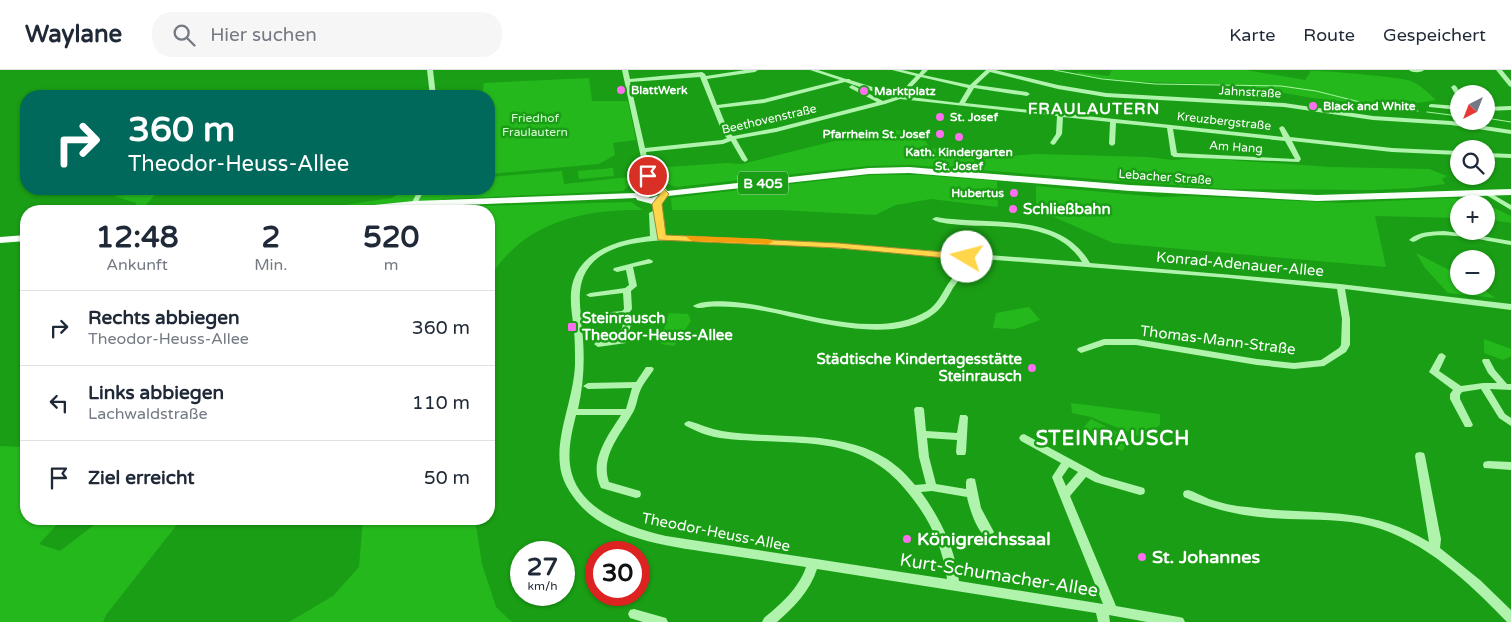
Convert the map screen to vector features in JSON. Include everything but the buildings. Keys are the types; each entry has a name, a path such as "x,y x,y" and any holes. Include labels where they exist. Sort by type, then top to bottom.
{"main road":[{"name":"Lebacher Straße","path":"657,196 869,171 931,170 1130,188 1317,198 1511,192"},
{"path":"404,205 641,192 657,196"},
{"path":"641,192 643,200 657,196"},
{"path":"0,240 20,238"}],"street":[{"path":"430,70 432,90"},
{"path":"625,70 648,176 657,196 652,208 658,238"},
{"path":"627,81 703,76 755,70"},
{"name":"Kreuzbergstraße","path":"813,70 899,97 1392,150 1450,153"},
{"path":"895,70 972,86 1027,94"},
{"path":"899,97 925,70"},
{"path":"961,105 972,86 989,70"},
{"name":"Jahnstraße","path":"989,70 1008,72 1070,89 1116,96 1284,105 1373,118 1445,123 1511,132"},
{"path":"1412,70 1421,70"},
{"path":"1499,70 1511,84"},
{"path":"703,76 726,134 732,139 745,160"},
{"path":"715,107 764,102 846,81 883,102"},
{"name":"Beethovenstraße","path":"642,150 724,142 871,106 899,97"},
{"path":"1431,106 1450,107"},
{"path":"1495,109 1511,108"},
{"path":"1053,143 1060,130 1060,115"},
{"path":"1112,144 1113,121"},
{"path":"1235,123 1239,134"},
{"name":"Am Hang","path":"1170,127 1174,155 1297,161 1298,159 1288,139"},
{"path":"1282,128 1288,139"},
{"path":"1495,155 1511,156"},
{"path":"641,192 648,176"},
{"path":"1485,192 1511,208"},
{"path":"414,204 419,195"},
{"path":"936,219 955,223 1031,226 1066,242 1084,258 1088,266"},
{"path":"1413,240 1419,235 1438,234 1511,243"},
{"name":"Theodor-Heuss-Allee","path":"813,564 658,539 630,530 600,515 581,499 566,472 563,448 579,373 576,286 586,265 600,254 618,245 658,238 786,242 967,256"},
{"path":"697,306 730,305 832,322 871,326 899,325 920,318 936,308 960,271 967,256"},
{"name":"Konrad-Adenauer-Allee","path":"967,256 1340,286 1511,307"},
{"path":"617,270 649,261"},
{"path":"590,295 627,290 634,286 629,266"},
{"name":"Thomas-Mann-Straße","path":"1081,350 1095,343 1123,342 1261,362 1297,365 1321,363 1338,355 1347,342 1340,286"},
{"path":"598,344 623,341 627,324 625,313 628,309 627,290"},
{"path":"578,318 625,313"},
{"path":"1442,356 1434,372 1459,389"},
{"path":"1486,361 1507,387"},
{"path":"636,494 610,488 602,480 605,451 619,424 629,412 638,385 648,369"},
{"path":"588,386 638,385"},
{"path":"1483,386 1502,416 1511,423"},
{"path":"1468,425 1455,399 1454,394 1459,389 1483,386 1507,387"},
{"path":"920,409 924,457 932,487"},
{"path":"572,412 629,412"},
{"path":"961,452 963,417"},
{"path":"689,424 714,434 815,440 849,446 876,456 890,465 914,489 928,510 946,549 954,584"},
{"path":"921,434 961,437"},
{"path":"1024,438 1099,479 1140,491"},
{"path":"1420,456 1435,539 1434,550"},
{"path":"1067,461 1057,477 1107,609 1104,622"},
{"path":"1488,465 1511,466"},
{"path":"1065,494 1085,471"},
{"path":"971,482 971,494 975,513 988,532"},
{"path":"914,489 932,487 971,494"},
{"path":"1188,494 1212,504 1244,511 1364,520 1404,534 1434,550 1476,582 1511,618"},
{"path":"768,622 802,588 809,577 813,564"},
{"name":"Kurt-Schumacher-Allee","path":"813,564 954,584 1179,622"},
{"path":"634,614 662,622"}],"green space":[{"path":"1112,70 1246,70 1305,80 1311,71 1361,74 1411,81 1436,100 1418,103 1397,102 1381,106 1312,98 1238,85 1117,81 1078,74 1077,72 1109,76"},
{"name":"Friedhof Fraulautern","path":"589,78 592,101 628,101 636,140 613,143 615,155 599,164 495,173 495,90 483,90 484,83"},
{"path":"887,128 921,135 930,148 996,157 1037,154 1148,157 1172,160 1198,158 1331,167 1429,169 1447,176 1442,179 1445,184 1413,188 1373,190 1228,189 911,165 868,166 676,187 658,180 651,168 727,163 742,164"},
{"path":"613,168 614,176 579,179 578,171"},
{"path":"562,171 564,184 639,176 623,191 443,199 442,205 344,205 392,198 397,195 495,195 495,177"},
{"path":"871,175 921,175 997,181 998,207 931,199 896,205 875,215 780,210 672,210 671,198"},
{"path":"1036,186 1160,197 1188,196 1343,203 1450,198 1450,218 1375,216 1386,267 1113,243 1036,209"},
{"path":"154,195 146,205 137,205 136,203 114,196"},
{"path":"631,202 643,210 597,212 555,223 536,232 518,244 495,271 495,206"},
{"path":"1495,208 1511,216 1511,223 1495,220"},
{"path":"1416,253 1450,270 1450,293 1448,293 1425,268"},
{"path":"1467,295 1491,295 1495,298"},
{"path":"1029,307 1040,320 1015,329 993,328 996,313"},
{"path":"669,313 688,314 691,321 674,346 661,344"},
{"path":"1484,339 1511,349 1511,356 1503,360 1484,353"},
{"path":"1071,403 1160,414 1160,425 1141,437 1091,417 1072,413"},
{"path":"1091,419 1131,439 1122,451 1081,430"},
{"path":"0,446 20,447 20,525 56,525 39,544 60,551 94,525 177,525 106,615 103,622 0,622"},
{"path":"362,525 476,525 482,564 496,607 512,622 289,622 333,596 359,567"}],"waterway":[{"path":"1054,70 1102,79 1155,84 1281,86 1316,91 1368,104 1418,111"},
{"path":"1427,112 1450,115"},
{"path":"1495,119 1511,122"}],"slow traffic":[{"path":"692,238 768,242"}],"place":[{"name":"BlattWerk","path":"621,90"},
{"name":"Marktplatz","path":"864,91"},
{"name":"Black and White","path":"1313,106"},
{"name":"St. Josef","path":"940,117"},
{"name":"Pfarrheim St. Josef","path":"940,134"},
{"name":"Kath. Kindergarten St. Josef","path":"959,137"},
{"name":"Hubertus","path":"1014,193"},
{"name":"Schließbahn","path":"1013,209"},
{"name":"Steinrausch Theodor-Heuss-Allee","path":"572,327"},
{"name":"Städtische Kindertagesstätte Steinrausch","path":"1032,368"},
{"name":"Königreichssaal","path":"907,539"},
{"name":"St. Johannes","path":"1142,557"}],"district":[{"name":"FRAULAUTERN","path":"1094,108"},
{"name":"STEINRAUSCH","path":"1113,438"}],"route":[{"path":"648,176 654,186 665,194 658,200 657,204 662,238 838,246 967,257"}]}
